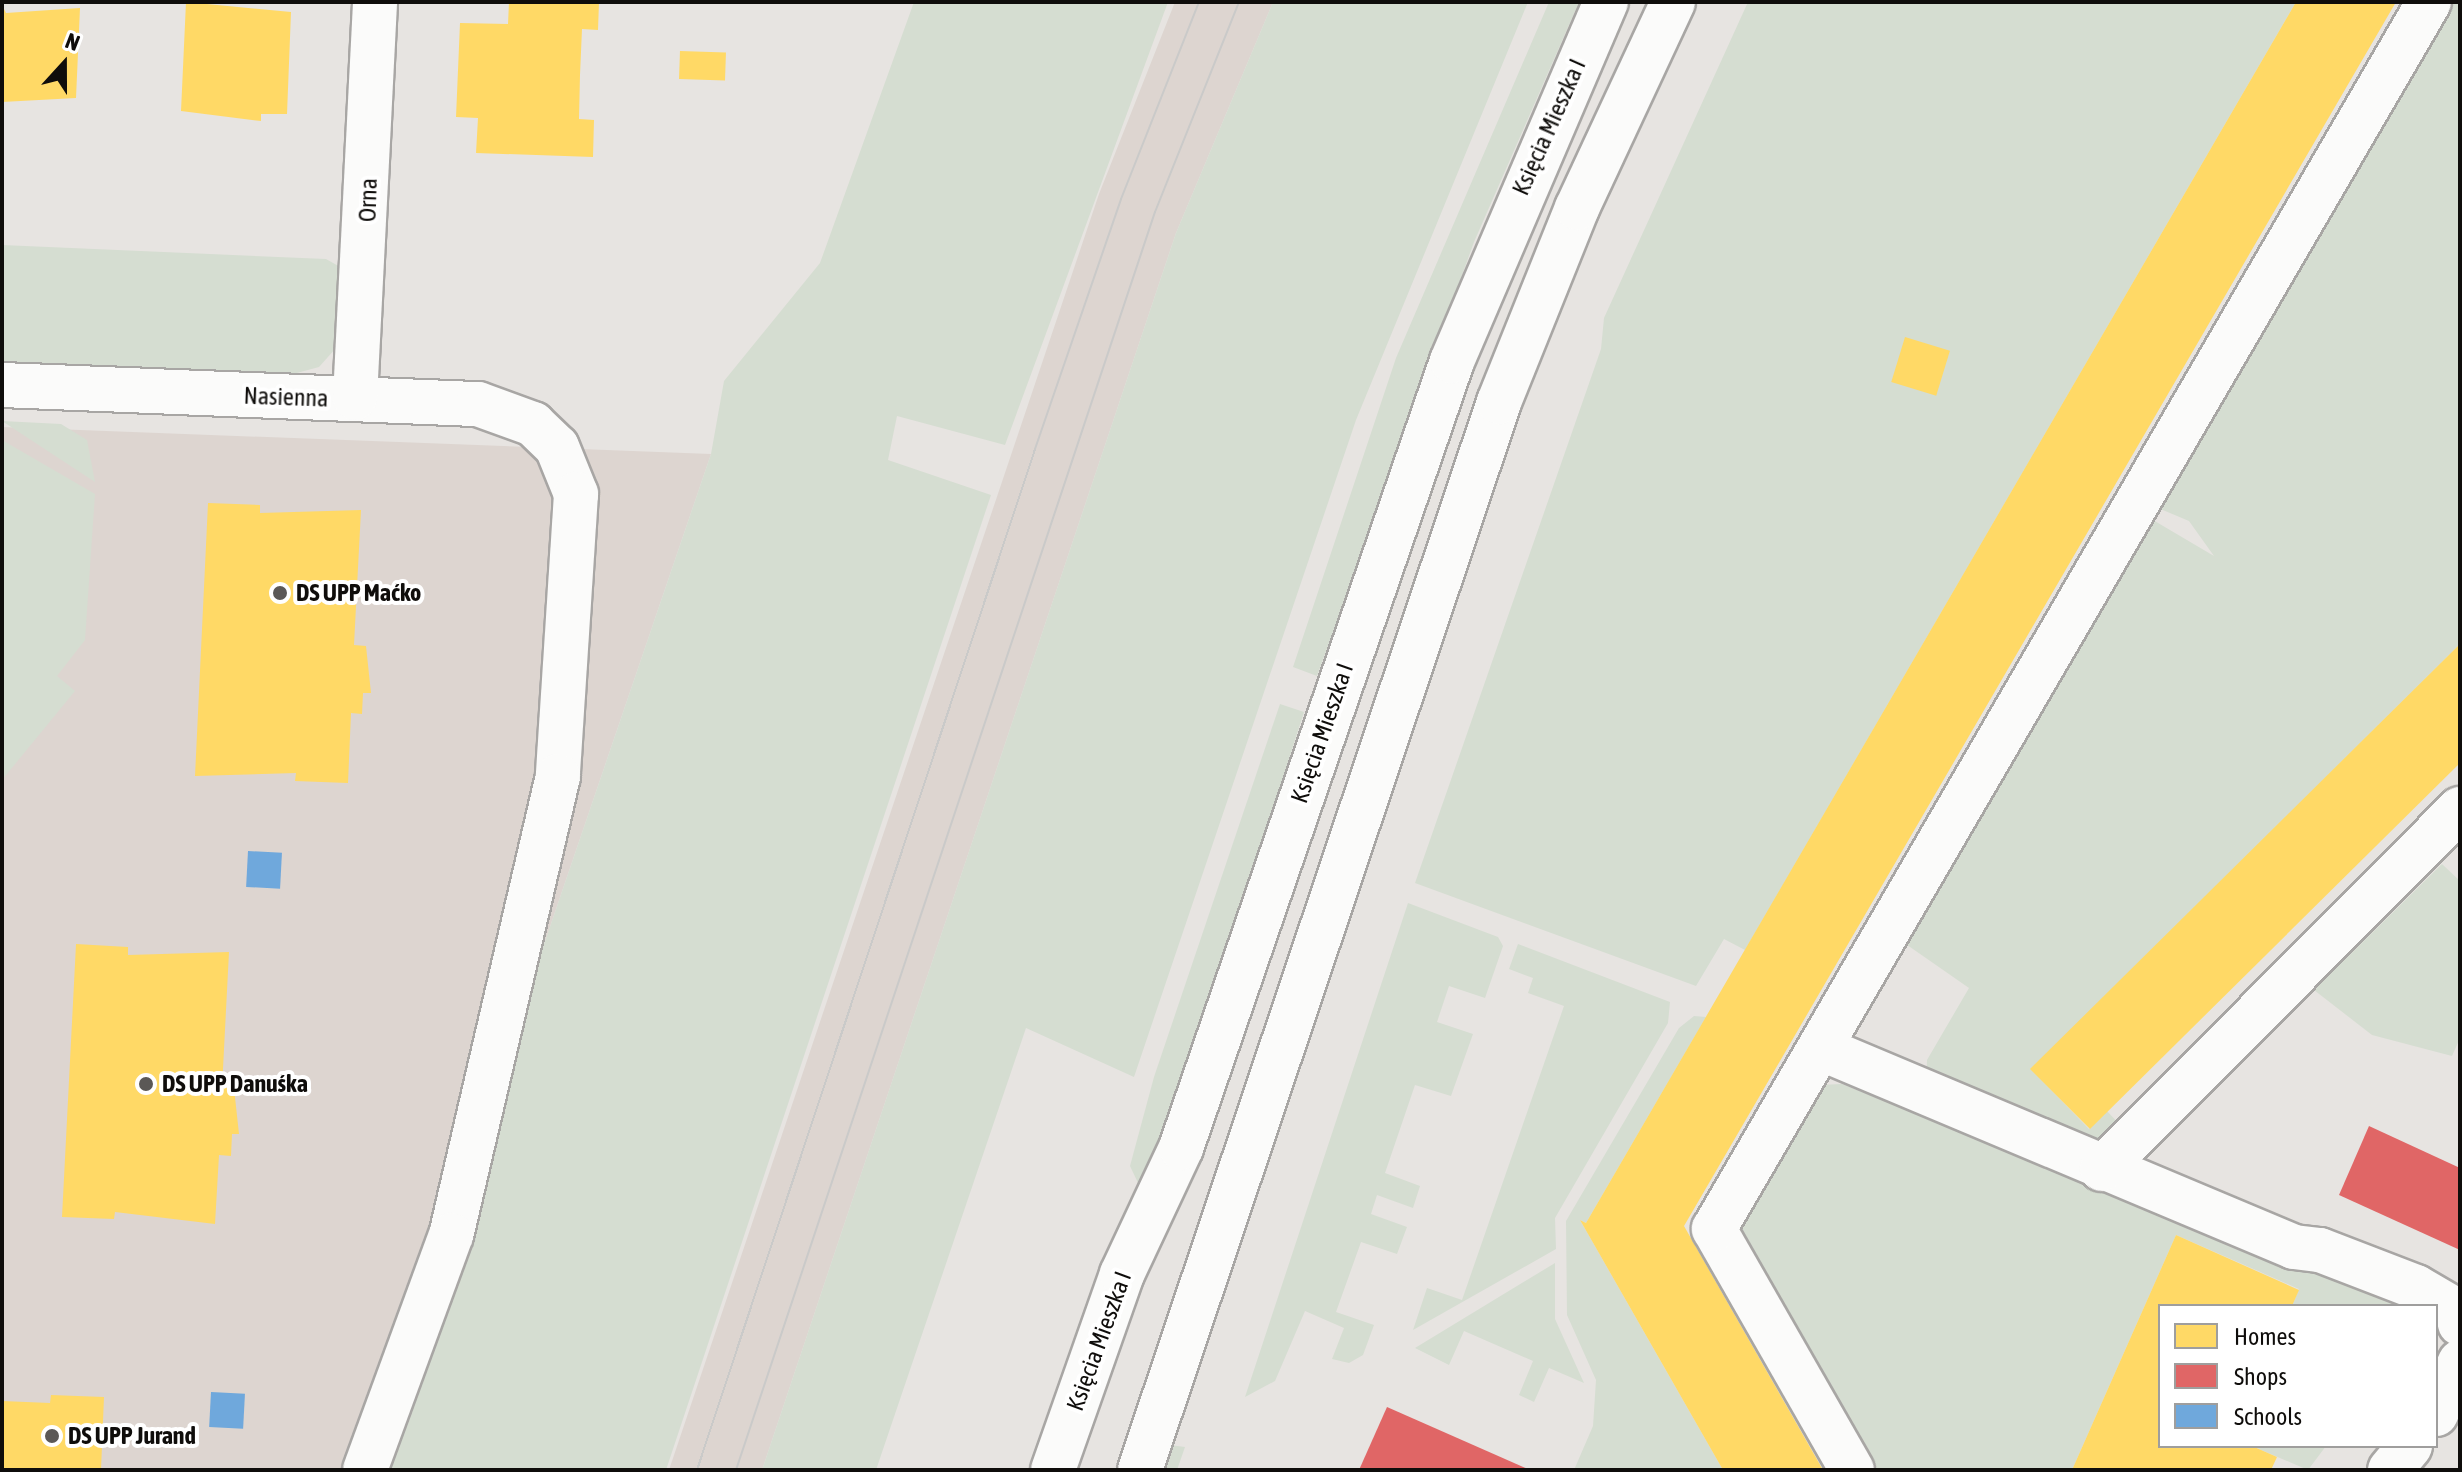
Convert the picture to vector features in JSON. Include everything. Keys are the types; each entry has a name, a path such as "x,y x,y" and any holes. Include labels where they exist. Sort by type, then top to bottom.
{"street":[{"name":"Orna","path":"355,398 375,2"},
{"name":"Księcia Mieszka I","path":"1053,1470 1122,1274 1196,1107 1452,361 1606,2"},
{"path":"1140,1470 1499,402 1621,106 1673,2"},
{"path":"1852,1470 1714,1229 2429,2"},
{"name":"Nasienna","path":"2,385 355,398 501,408 557,447 579,519 558,776 451,1235 365,1470"},
{"path":"2102,1169 2460,809"},
{"path":"1820,1048 2102,1169 2294,1247 2320,1250 2416,1287 2459,1314"},
{"path":"2438,1410 2460,1362"},
{"path":"2390,1470 2408,1448"}],"shaded area":[{"path":"914,2 1168,2 1005,445 897,416 888,460 991,495 666,1470 365,1470 711,454 724,381 820,263"},
{"path":"1175,2 1273,2 1176,233 762,1470 669,1470 1099,194"},
{"path":"1273,2 1528,2 1356,420 1134,1077 1026,1028 876,1470 762,1470 1176,233"},
{"path":"1549,2 1579,2 1474,242 1317,676 1293,667 1396,358"},
{"path":"1748,2 2296,2 1745,950 1724,939 1696,986 1415,883 1601,349 1604,318"},
{"path":"2448,2 2460,2 2460,644 2031,1069 2089,1129 2107,1111 2121,1126 2097,1151 1926,1086 1927,1060 1969,988 1900,940 2153,520 2214,556 2189,521 2158,508"},
{"path":"2,245 326,259 342,268 336,348 319,367 293,374 2,363"},
{"path":"2,421 61,424 87,440 95,482"},
{"path":"2,427 711,454 365,1470 2,1470"},
{"path":"2,440 95,494 85,640 57,676 75,691 2,780"},
{"path":"1280,704 1304,712 1176,1111 1139,1185 1130,1166 1154,1077"},
{"path":"2442,864 2460,881 2460,1038 2452,1056 2372,1035 2314,990"},
{"path":"1408,903 1498,937 1503,946 1485,998 1449,986 1437,1022 1473,1034 1451,1096 1415,1085 1385,1173 1420,1186 1413,1208 1377,1195 1371,1214 1407,1227 1397,1254 1361,1242 1336,1312 1374,1325 1363,1355 1349,1363 1332,1359 1344,1328 1305,1311 1275,1381 1245,1397"},
{"path":"1518,944 1670,1002 1668,1023 1555,1218 1556,1249 1413,1330 1427,1288 1462,1300 1564,1006 1528,993 1533,978 1509,969"},
{"path":"1694,1016 1706,1017 1586,1223 1580,1220 1723,1470 1574,1470 1593,1426 1596,1380 1567,1315 1566,1221 1679,1028"},
{"path":"1842,1084 2393,1304 2293,1304 2299,1289 2176,1235 2072,1470 1873,1470 1736,1229 1820,1085"},
{"path":"1555,1263 1555,1319 1584,1383 1549,1368 1534,1402 1519,1395 1533,1361 1464,1331 1449,1365 1415,1348"},
{"path":"1170,1445 1185,1447 1177,1470 1162,1470"},
{"path":"2257,1448 2324,1448 2308,1470"}],"building: Homes":[{"path":"186,2 291,12 287,114 261,114 261,121 181,111"},
{"path":"509,2 599,2 598,30 582,29 580,75 579,119 594,120 593,157 476,153 478,118 456,117 460,23 508,24"},
{"path":"2296,2 2396,2 1684,1226 1823,1470 1723,1470 1580,1220 1586,1223"},
{"path":"2,5 6,13 80,8 76,98 2,102"},
{"path":"680,51 726,53 725,81 679,79"},
{"path":"1905,337 1950,351 1936,396 1891,382"},
{"name":"DS UPP Maćko","path":"208,503 260,505 260,513 361,510 354,645 366,646 371,693 363,693 362,714 351,713 348,783 295,781 296,773 195,776"},
{"path":"2460,644 2460,763 2090,1129 2030,1069"},
{"name":"DS UPP Danuśka","path":"76,944 128,947 128,955 229,952 222,1088 234,1088 239,1134 232,1134 231,1156 219,1155 215,1224 115,1212 114,1219 62,1217"},
{"path":"2176,1235 2299,1290 2293,1304 2158,1304 2158,1448 2257,1448 2277,1457 2271,1470 2072,1470"},
{"name":"DS UPP Jurand","path":"51,1395 104,1397 101,1470 2,1470 2,1401 50,1403"}],"building: Shops":[{"path":"2369,1126 2460,1168 2460,1250 2339,1195"},
{"path":"1387,1407 1530,1470 1359,1470"}],"building: Schools":[{"path":"248,851 282,853 280,889 246,887"},
{"path":"211,1392 245,1394 243,1429 209,1427"}],"tram line":[{"path":"697,1470 1035,449 1121,199 1199,2"},
{"path":"736,1470 1155,212 1239,2"}],"place":[{"name":"DS UPP Maćko","path":"280,593"},
{"name":"DS UPP Danuśka","path":"146,1084"},
{"name":"DS UPP Jurand","path":"52,1436"}]}
